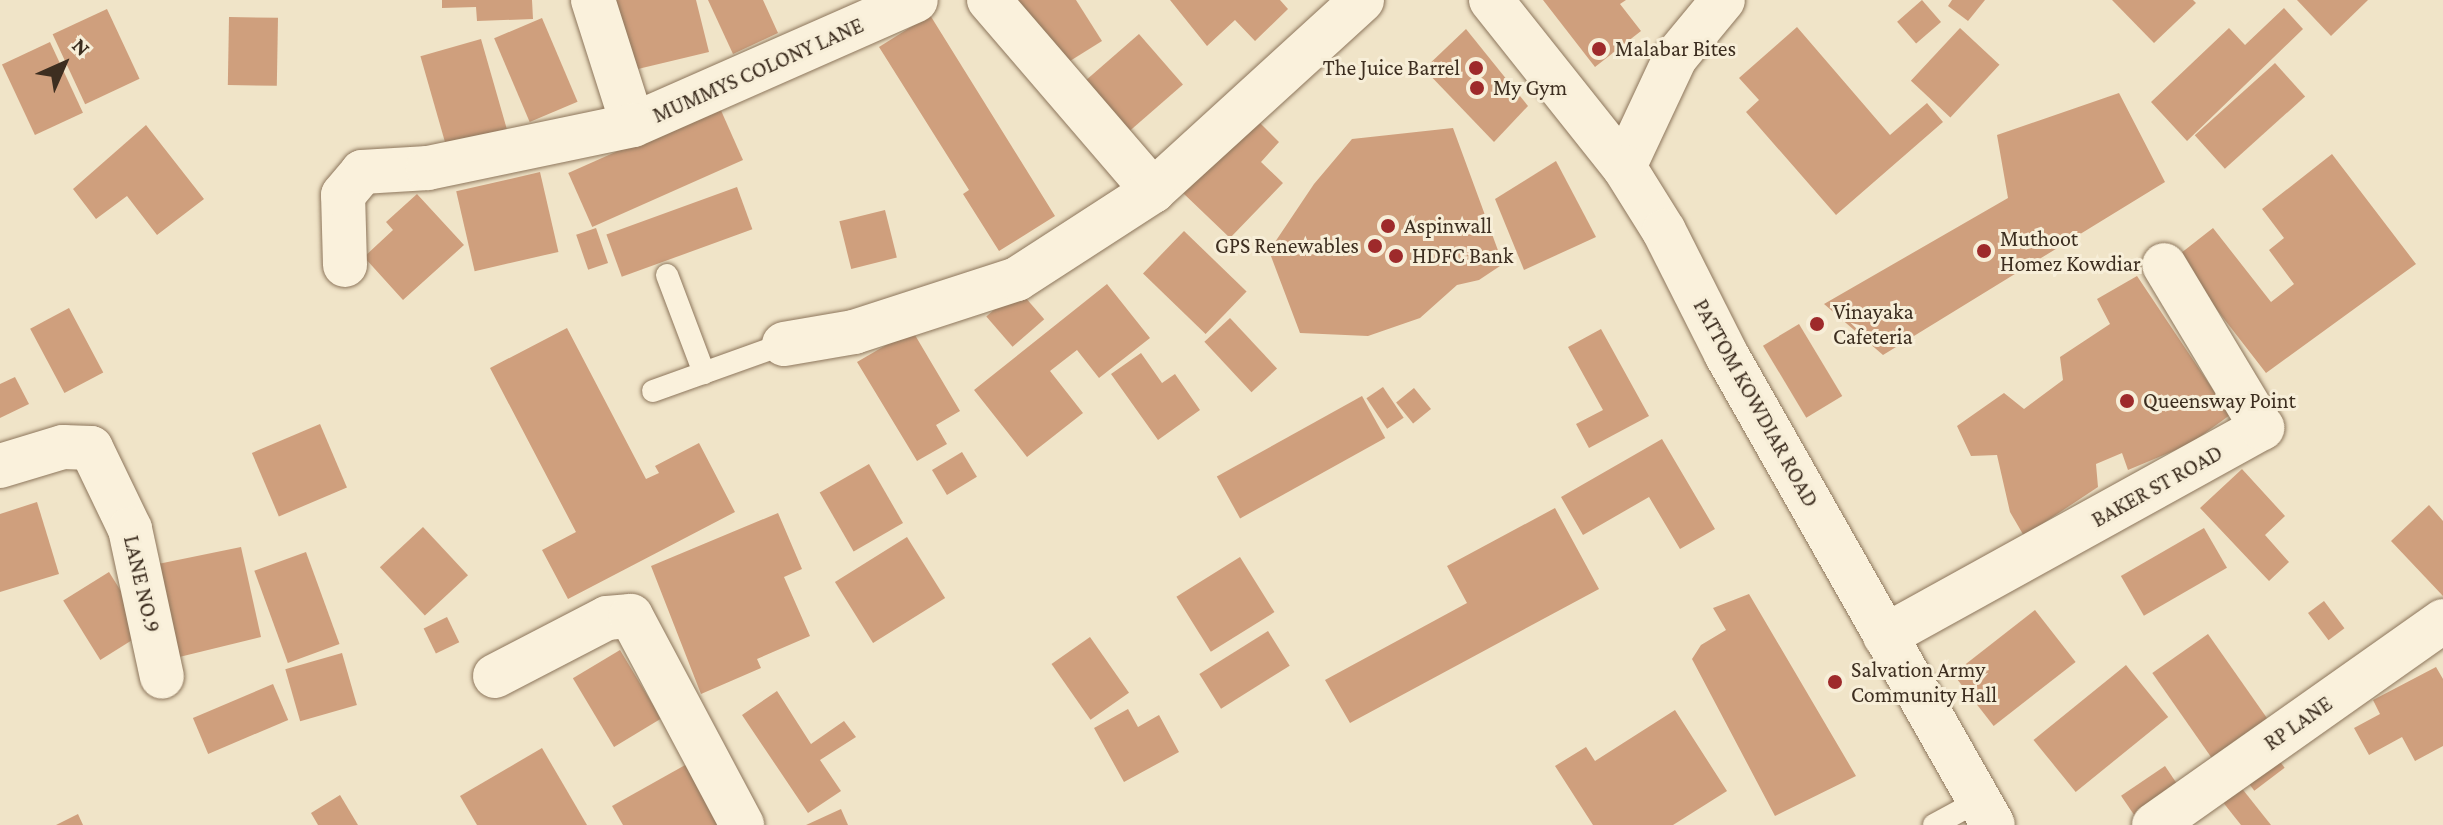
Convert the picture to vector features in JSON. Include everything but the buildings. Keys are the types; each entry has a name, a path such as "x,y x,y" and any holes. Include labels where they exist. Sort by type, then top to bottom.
{"street":[{"name":"MUMMYS COLONY LANE","path":"593,0 633,125 916,0"},
{"path":"989,0 1153,191"},
{"path":"784,344 854,332 1017,279 1153,191 1362,0"},
{"name":"PATTOM KOWDIAR ROAD","path":"1491,0 1624,167 1664,231 1726,354 1985,813"},
{"path":"1624,167 1675,58 1723,0"},
{"path":"345,265 343,195 362,172 428,168 633,125"},
{"name":"BAKER ST ROAD","path":"1885,636 2262,428 2164,265"},
{"name":"LANE NO.9","path":"0,466 63,447 91,448 130,529 162,677"},
{"path":"495,676 607,618 631,616 742,825"},
{"name":"RP LANE","path":"2154,825 2443,621"}],"lane":[{"path":"667,275 704,373"},
{"path":"653,391 784,344"},
{"path":"1934,825 1985,813"}],"place":[{"name":"Malabar Bites","path":"1599,49"},
{"name":"The Juice Barrel","path":"1476,68"},
{"name":"My Gym","path":"1477,88"},
{"name":"Aspinwall","path":"1388,226"},
{"name":"GPS Renewables","path":"1375,246"},
{"name":"Muthoot Homez Kowdiar","path":"1984,251"},
{"name":"HDFC Bank","path":"1396,256"},
{"name":"Vinayaka Cafeteria","path":"1817,324"},
{"name":"Queensway Point","path":"2127,401"},
{"name":"Salvation Army Community Hall","path":"1835,682"}]}
